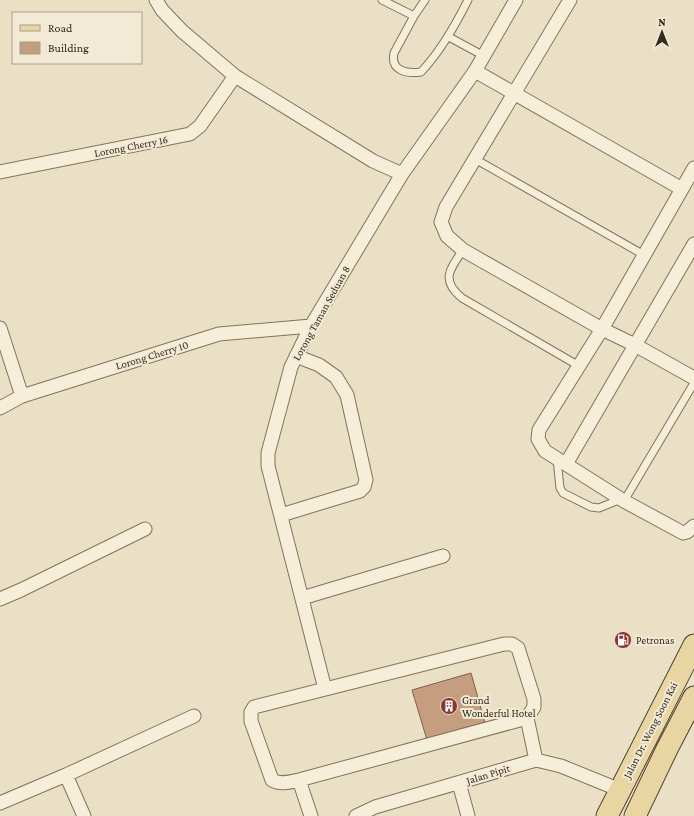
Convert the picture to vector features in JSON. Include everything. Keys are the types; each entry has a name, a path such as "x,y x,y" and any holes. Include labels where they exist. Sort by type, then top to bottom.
{"main road":[{"name":"Jalan Dr. Wong Soon Kai","path":"607,816 694,645"},
{"path":"635,816 694,697"}],"street":[{"path":"156,0 162,10 182,31 235,76 373,161 402,174"},
{"name":"Lorong Taman Seduan 8","path":"325,689 268,466 268,454 289,374 311,326 402,174 475,71 516,0"},
{"path":"570,0 446,207 441,222 447,236 463,250 602,329 635,345 694,378"},
{"path":"475,71 682,189"},
{"name":"Lorong Cherry 16","path":"0,172 190,134 200,126 235,76"},
{"path":"694,168 602,329 539,430 538,438 545,451 622,500 683,533 688,532 694,526"},
{"path":"561,461 635,345 694,244"},
{"name":"Lorong Cherry 10","path":"0,408 22,396 219,334 311,326"},
{"path":"0,328 22,396"},
{"path":"281,515 360,491 364,487 366,480 347,395 336,377 319,365 296,356"},
{"path":"1,595 21,590 145,529"},
{"path":"302,598 443,556"},
{"path":"504,644 512,644 518,648 534,699 534,707 527,718 299,780 276,783 272,780 251,721 251,712 254,707 325,689 504,644"},
{"path":"0,803 66,775 194,716"},
{"path":"527,718 536,760 561,766 620,790"},
{"name":"Jalan Pipit","path":"356,816 375,807 536,760"},
{"path":"66,775 84,816"},
{"path":"299,780 311,816"},
{"path":"459,783 468,816"}],"lane":[{"path":"382,0 414,16"},
{"path":"425,0 414,16 394,53 393,59 396,66 403,71 412,73 421,72 429,64 449,37 468,0"},
{"path":"449,37 484,56"},
{"path":"475,159 644,255"},
{"path":"463,250 450,269 449,281 454,291 462,298 579,366"},
{"path":"561,461 560,488 563,493 591,507 599,508 622,500 694,382"}],"building":[{"name":"Grand Wonderful Hotel","path":"471,673 485,723 427,740 412,690"}],"place":[{"name":"Petronas","path":"623,640"},
{"name":"Grand Wonderful Hotel","path":"449,706"}]}
